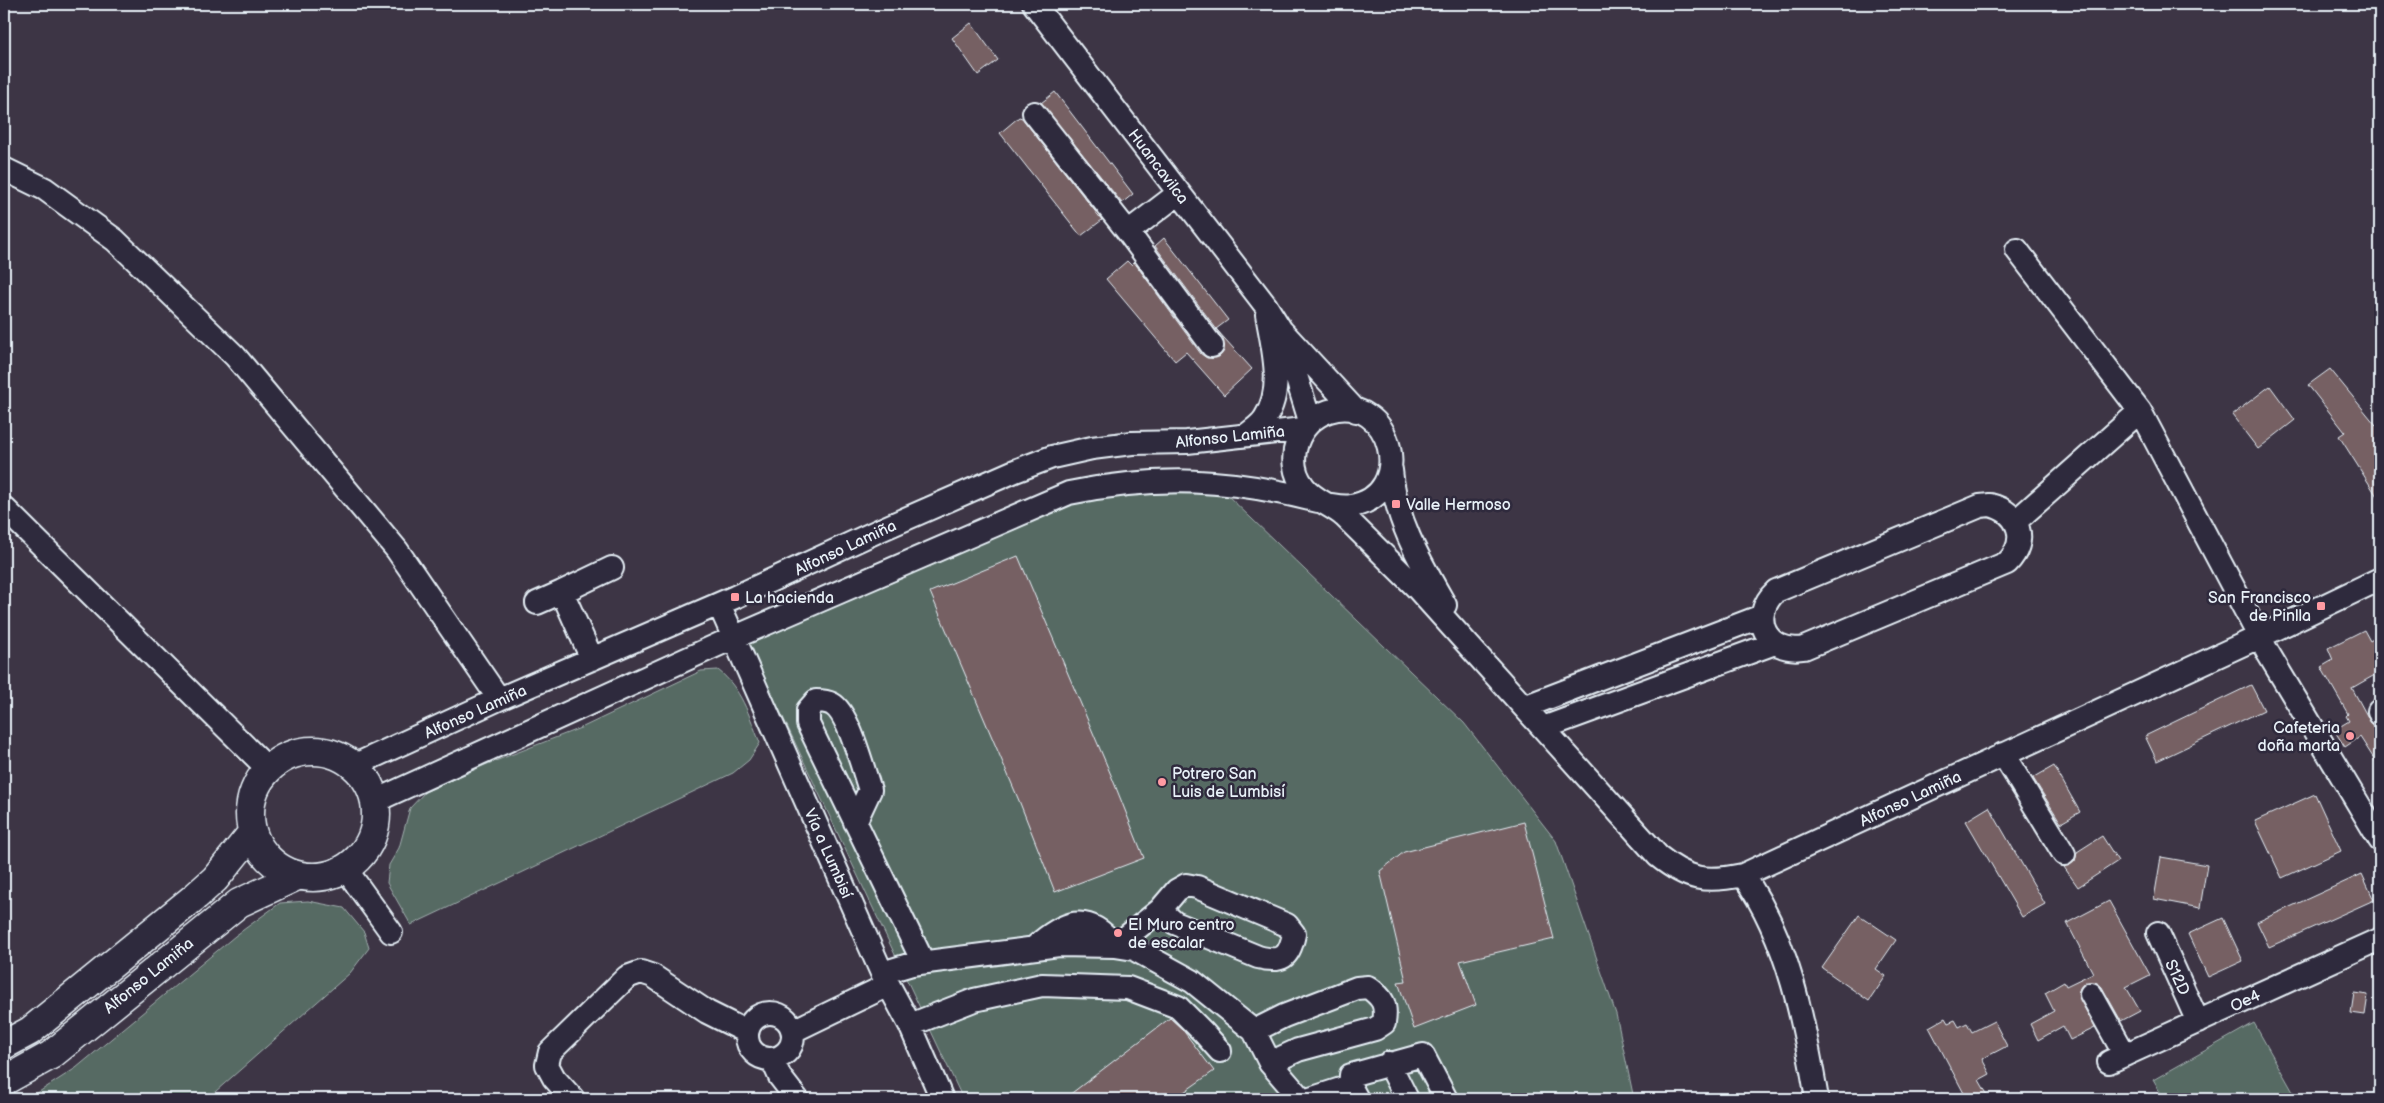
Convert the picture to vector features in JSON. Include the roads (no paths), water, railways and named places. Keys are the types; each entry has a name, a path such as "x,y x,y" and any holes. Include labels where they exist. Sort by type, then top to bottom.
{"main road":[{"path":"316,751 336,755 354,766 367,782 375,801 376,823 369,843 357,860 339,872 318,878 296,876 277,866 262,852 252,833 249,813 253,793 262,775 277,762 296,753 316,751"},
{"name":"Alfonso Lamiña","path":"4,1045 30,1031 196,896 215,879 252,833"},
{"name":"Alfonso Lamiña","path":"4,1081 51,1054 239,903 296,876"}],"street":[{"name":"Huancavilca","path":"1034,4 1266,306 1281,330 1291,354 1306,425"},
{"path":"1034,113 1128,232 1212,346"},
{"path":"4,169 45,189 115,240 235,356 397,550 499,699"},
{"path":"1128,232 1179,193"},
{"path":"2017,250 2140,410 2261,636 2268,653 2373,812 2380,840"},
{"path":"1248,434 1265,418 1273,402 1276,372 1266,306"},
{"name":"Huancavilca","path":"1281,330 1356,410"},
{"path":"1331,410 1356,410 1373,419 1386,434 1392,451 1390,470 1382,487 1368,500 1350,506 1326,503 1304,487 1295,468 1295,448 1306,425 1331,410"},
{"path":"2016,521 2140,410"},
{"name":"Alfonso Lamiña","path":"354,766 499,699 718,604 886,527 1052,457 1092,448 1132,443 1187,442 1306,425"},
{"name":"Alfonso Lamiña","path":"1390,470 1396,504 1422,565 1447,608 1495,675"},
{"name":"Alfonso Lamiña","path":"375,801 734,637 1069,493 1118,483 1196,480 1281,491 1326,503 1416,587 1658,856 1676,870 1690,876 1716,880 1743,875 2261,636 2380,579"},
{"path":"1980,506 2000,507 2016,521 2020,539 2018,548 2014,556 2002,565 1804,648 1794,650 1774,644 1767,636 1762,616 1766,602 1776,591 1980,506"},
{"path":"4,508 268,770"},
{"path":"537,603 612,568"},
{"path":"562,592 592,659"},
{"name":"Vía a Lumbisí","path":"718,604 885,979 910,1025 942,1099"},
{"path":"1524,707 1762,616"},
{"path":"1543,728 1774,644"},
{"path":"2004,754 2064,854"},
{"path":"855,822 923,962"},
{"path":"345,868 391,932"},
{"path":"1743,875 1760,899 1772,926 1804,1021 1817,1099"},
{"path":"1115,946 1160,910 1177,890 1186,885 1197,887 1287,925 1294,934 1287,955 1271,960 1258,957 1175,923 1160,910"},
{"name":"S12D","path":"2158,933 2198,1022"},
{"name":"Oe4","path":"2091,994 2117,1058 2380,938"},
{"path":"794,1031 885,979 923,962 1059,945 1115,946 1134,949 1192,981 1254,1031 1270,1063 1301,1099"},
{"path":"572,1099 554,1078 547,1065 550,1052 627,976 641,972 653,976 707,1012 747,1032"},
{"path":"910,1025 974,1000 1042,985 1128,988 1178,1007 1220,1052"},
{"path":"1254,1031 1284,1016 1357,988 1368,987 1380,996 1386,1010 1384,1023 1375,1029 1298,1050 1270,1063"},
{"path":"770,1012 785,1018 794,1031 793,1041 789,1050 781,1057 772,1059 758,1056 749,1046 747,1032 751,1022 759,1015 770,1012"},
{"path":"1310,1099 1354,1093 1351,1075 1423,1055 1446,1099"},
{"path":"772,1059 780,1077 797,1099"},
{"path":"1390,1063 1407,1099"}],"place":[{"name":"Valle Hermoso","path":"1396,504"},
{"name":"La hacienda","path":"735,597"},
{"name":"San Francisco de Pinlla","path":"2321,606"},
{"name":"Cafeteria doña marta","path":"2350,736"},
{"name":"Potrero San Luis de Lumbisí","path":"1162,782"},
{"name":"El Muro centro de escalar","path":"1118,933"}]}
